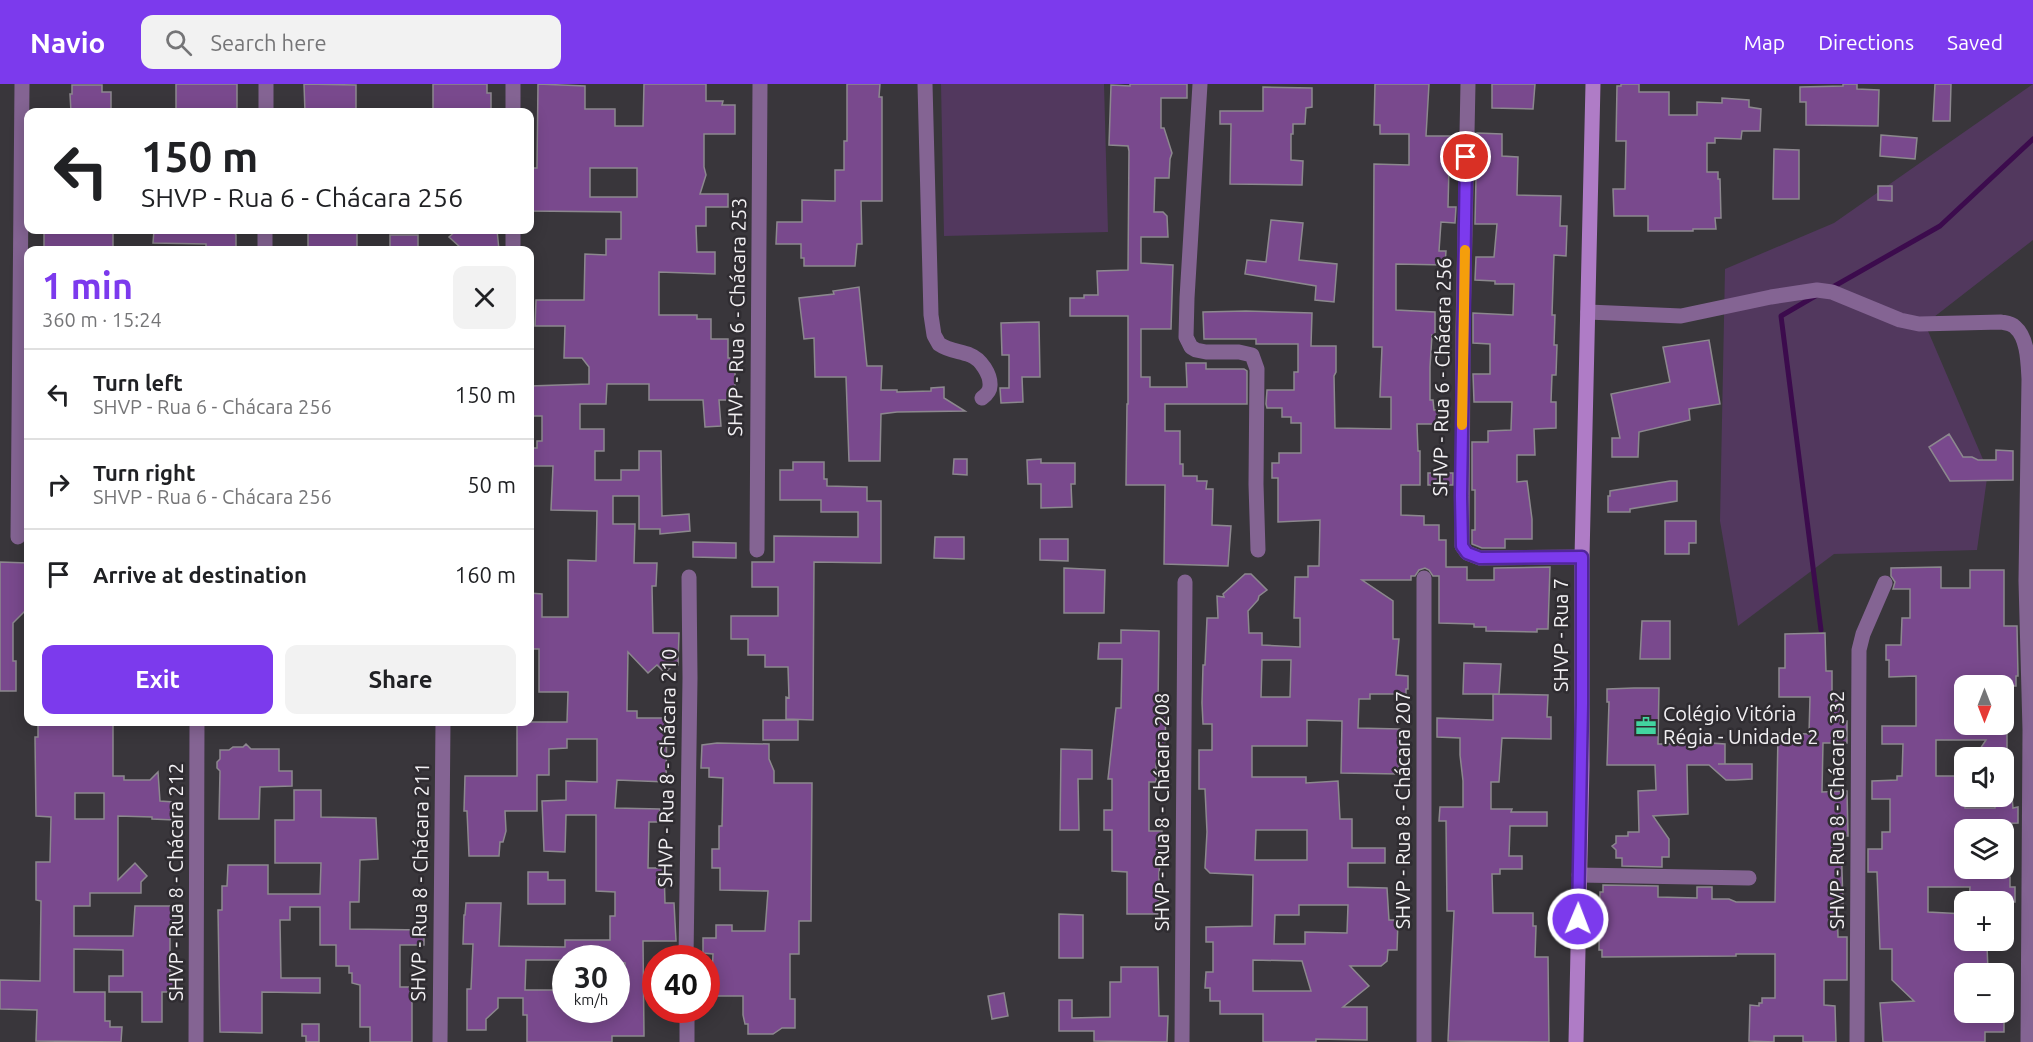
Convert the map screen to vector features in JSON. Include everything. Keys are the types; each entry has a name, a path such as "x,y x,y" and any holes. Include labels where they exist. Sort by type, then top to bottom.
{"street":[{"path":"18,537 22,84"},
{"path":"266,84 266,108"},
{"path":"513,84 513,108"},
{"name":"SHVP - Rua 6 - Chácara 253","path":"757,550 760,84"},
{"path":"925,84 933,328 939,344 949,350 972,355 986,370 990,386 982,398"},
{"path":"1200,84 1186,337 1196,351 1239,352 1252,355 1255,359 1257,369 1258,550"},
{"name":"SHVP - Rua 6 - Chácara 256","path":"1468,84 1462,546 1467,553 1480,558 1582,557"},
{"name":"SHVP - Rua 7","path":"1576,1042 1582,704 1582,557 1593,84"},
{"path":"1588,312 1681,316 1817,290 1832,292 1900,320 1919,324 2001,322 2011,324 2016,328 2024,344 2029,379 2026,581 2030,730 2028,1042"},
{"name":"SHVP - Rua 8 - Chácara 210","path":"686,945 689,577"},
{"name":"SHVP - Rua 8 - Chácara 207","path":"1424,578 1424,1042"},
{"name":"SHVP - Rua 8 - Chácara 208","path":"1182,1042 1185,582"},
{"name":"SHVP - Rua 8 - Chácara 332","path":"1857,1042 1859,650 1863,633 1885,583"},
{"name":"SHVP - Rua 8 - Chácara 212","path":"196,1042 197,726"},
{"name":"SHVP - Rua 8 - Chácara 211","path":"440,1042 443,726"},
{"path":"1578,875 1749,878"},
{"path":"687,1023 687,1042"}],"shaded area":[{"path":"941,84 1104,84 1108,232 944,236"},
{"path":"2033,84 2033,240 1925,324 1988,471 1977,550 1834,554 1738,626 1720,521 1725,269 1834,223"}],"building":[{"path":"176,84 237,84 237,108 176,108"},
{"path":"304,84 356,85 356,108 305,108"},
{"path":"433,84 487,84 487,93 491,93 491,108 433,108"},
{"path":"538,84 585,86 585,109 615,109 615,126 643,126 644,84 706,84 706,101 723,101 722,105 735,105 735,134 704,134 706,175 700,194 728,194 728,207 706,207 706,226 696,226 697,252 715,252 715,274 659,272 659,315 697,315 697,319 711,319 711,339 728,339 728,358 735,358 735,400 719,400 721,426 705,427 703,400 649,400 649,384 607,384 606,404 580,404 580,429 604,429 604,451 595,451 595,480 621,480 621,470 639,470 639,451 661,451 662,516 689,514 690,531 660,534 660,529 639,529 639,496 613,496 613,524 635,524 634,563 657,563 656,586 652,586 653,633 679,633 678,665 673,665 665,673 657,665 648,673 628,652 627,711 637,711 637,718 667,718 666,782 617,780 615,808 660,809 660,822 649,822 648,868 664,868 665,903 674,903 676,941 643,941 642,1023 644,1023 644,1036 612,1036 612,1042 527,1042 527,1015 523,1015 523,998 498,998 498,1008 486,1019 486,1030 467,1030 467,989 471,989 473,944 463,944 466,903 501,903 499,946 552,947 552,960 526,960 525,990 552,990 552,1023 630,1023 630,945 565,945 565,940 610,940 610,916 615,916 615,892 596,891 596,815 566,815 565,852 544,851 542,801 566,800 566,781 597,782 597,739 567,739 567,748 549,749 549,775 537,775 537,811 505,811 506,831 503,842 500,842 499,856 469,856 467,811 464,811 465,776 517,776 517,726 534,726 534,722 567,722 568,692 539,692 539,649 534,649 534,593 542,594 542,617 568,617 568,560 596,561 597,511 551,510 553,466 534,466 534,448 537,448 537,441 542,441 542,416 534,416 534,386 589,384 589,367 582,358 564,358 565,326 535,326 536,300 584,300 585,254 606,255 606,239 621,239 621,212 534,211","holes":["590,168 637,168 637,197 590,197"]},
{"path":"847,84 880,84 882,201 861,201 862,244 857,244 855,266 804,266 804,258 801,258 801,244 776,244 777,222 802,222 802,200 835,201 835,170 844,170 844,141 847,141"},
{"path":"1130,84 1187,84 1187,98 1161,98 1161,128 1164,128 1172,153 1169,178 1155,178 1154,212 1163,212 1167,216 1168,237 1141,237 1141,263 1173,265 1171,329 1141,329 1141,377 1150,377 1150,387 1187,387 1186,363 1206,363 1206,369 1244,369 1247,371 1247,404 1165,404 1165,431 1180,431 1180,464 1183,464 1183,476 1197,476 1197,481 1207,481 1206,489 1213,489 1212,525 1231,526 1228,566 1164,564 1165,485 1126,485 1128,316 1070,316 1070,298 1098,295 1097,271 1128,270 1129,151 1128,146 1109,145 1111,85 1130,86"},
{"path":"1375,84 1429,84 1426,136 1457,136 1457,166 1449,166 1448,207 1456,207 1455,223 1441,222 1439,251 1446,251 1445,265 1396,264 1396,310 1435,312 1435,336 1432,335 1430,367 1430,400 1433,400 1434,410 1439,410 1439,424 1417,424 1420,485 1401,485 1401,515 1424,516 1424,525 1439,525 1439,540 1446,540 1446,567 1467,567 1467,580 1494,580 1494,568 1550,567 1548,629 1537,629 1537,632 1486,631 1486,627 1474,627 1474,624 1439,623 1439,576 1433,576 1425,568 1419,570 1415,576 1411,576 1411,580 1362,580 1393,601 1393,639 1399,639 1396,675 1408,676 1408,689 1406,689 1406,694 1370,694 1370,699 1359,699 1358,728 1400,729 1399,774 1341,773 1342,721 1307,720 1307,746 1252,746 1252,777 1306,777 1306,783 1338,781 1340,819 1352,819 1352,848 1385,848 1385,863 1348,863 1348,887 1387,888 1389,920 1398,920 1397,950 1388,950 1387,961 1381,966 1350,966 1369,986 1343,1007 1367,1007 1367,1040 1316,1039 1316,1042 1263,1042 1263,1014 1220,1014 1220,1001 1210,1001 1210,988 1205,988 1206,972 1213,972 1213,942 1206,942 1206,927 1252,926 1253,875 1210,873 1205,868 1207,832 1205,789 1199,789 1199,750 1212,750 1212,724 1203,724 1202,703 1207,618 1218,618 1217,596 1224,597 1223,594 1245,574 1251,574 1267,590 1259,596 1248,611 1249,633 1262,633 1262,645 1300,647 1300,618 1294,618 1295,577 1308,577 1308,566 1319,566 1320,520 1278,522 1278,478 1272,478 1272,463 1279,463 1279,453 1301,453 1301,423 1291,423 1291,417 1282,417 1282,408 1267,408 1266,404 1267,390 1294,390 1294,372 1298,372 1298,344 1256,344 1256,339 1204,339 1203,312 1312,313 1311,346 1336,346 1335,428 1391,429 1391,397 1380,397 1382,347 1373,347 1374,164 1409,165 1409,134 1380,134 1380,125 1374,125","holes":["1262,660 1291,660 1290,697 1261,697","1256,830 1307,830 1307,860 1255,860","1299,905 1348,905 1347,933 1305,932 1305,944 1274,944 1275,915 1299,915","1253,960 1302,961 1311,991 1253,991"]},
{"path":"1492,84 1535,84 1533,109 1492,108"},
{"path":"1639,84 1639,92 1669,92 1669,115 1697,115 1697,102 1722,103 1722,98 1749,100 1749,107 1761,109 1760,131 1742,131 1741,139 1715,138 1715,143 1707,143 1707,172 1718,172 1718,179 1720,179 1721,218 1715,218 1716,229 1648,231 1648,216 1614,216 1613,189 1625,189 1626,141 1616,141 1617,86"},
{"path":"1843,84 1857,84 1857,89 1879,90 1878,126 1806,125 1806,102 1800,102 1800,87 1843,86"},
{"path":"1935,84 1951,84 1950,121 1933,121"},
{"path":"72,85 102,85 102,92 111,92 111,108 71,108 70,94 72,94"},
{"path":"1263,87 1312,88 1312,107 1306,108 1305,124 1293,124 1293,134 1291,134 1291,160 1303,161 1302,185 1230,184 1231,124 1220,124 1220,111 1263,111"},
{"path":"1477,133 1502,134 1502,156 1518,157 1517,195 1561,196 1560,226 1567,226 1566,256 1554,255 1552,315 1555,315 1554,345 1557,345 1556,375 1552,375 1551,402 1556,402 1556,428 1534,429 1535,455 1517,455 1517,482 1527,481 1532,539 1505,539 1505,548 1482,548 1472,544 1472,530 1475,530 1475,490 1472,490 1472,442 1488,442 1488,431 1511,430 1512,402 1474,402 1473,374 1490,374 1490,344 1473,343 1473,313 1513,315 1514,284 1495,284 1495,281 1475,280 1476,257 1494,257 1497,224 1475,224"},
{"path":"1881,135 1917,138 1915,159 1880,156"},
{"path":"1774,149 1799,150 1799,199 1773,199"},
{"path":"1878,186 1892,186 1892,201 1878,200"},
{"path":"1271,220 1303,223 1299,260 1337,264 1334,302 1315,300 1316,286 1245,274 1247,260 1266,262"},
{"path":"44,234 113,234 113,246 44,246"},
{"path":"154,234 236,235 236,246 153,243"},
{"path":"308,234 357,234 357,246 308,246"},
{"path":"452,234 497,234 499,246 459,246 449,237"},
{"path":"390,235 418,235 418,246 390,246"},
{"path":"859,287 867,366 882,366 881,390 931,391 931,388 944,387 944,398 965,411 881,414 880,461 849,461 846,377 815,377 814,338 804,339 799,298 834,294 833,291"},
{"path":"1039,322 1040,377 1022,377 1023,402 1001,403 1000,388 1009,388 1009,355 1002,355 1001,323"},
{"path":"1709,340 1720,404 1689,409 1690,420 1639,432 1638,457 1612,457 1612,438 1620,438 1611,394 1670,382 1663,347"},
{"path":"1949,434 1963,457 1996,460 1996,450 2013,451 2013,480 1950,481 1929,447"},
{"path":"954,459 967,459 967,475 953,474"},
{"path":"1041,459 1041,463 1075,463 1075,484 1071,484 1072,507 1041,508 1041,484 1028,484 1027,460"},
{"path":"793,462 824,462 824,479 827,479 827,486 867,487 867,501 881,501 881,563 814,562 813,720 786,719 786,697 789,698 788,667 765,667 765,655 748,655 748,639 731,639 731,616 778,616 778,587 752,587 752,562 774,562 774,536 858,537 858,512 821,512 821,500 780,500 780,470 793,470"},
{"path":"1428,473 1453,473 1453,485 1428,485"},
{"path":"1677,481 1677,501 1630,509 1630,512 1608,512 1610,491"},
{"path":"1665,521 1696,521 1696,543 1689,543 1689,554 1665,554"},
{"path":"935,537 964,537 964,559 934,558"},
{"path":"1040,539 1068,539 1068,561 1040,560"},
{"path":"693,542 736,543 736,558 693,557"},
{"path":"0,562 24,563 24,612 13,623 16,691 0,691"},
{"path":"1941,567 1941,588 1970,588 1970,570 2004,570 2004,626 2017,626 2018,676 2016,676 2016,686 2014,686 2014,675 1954,675 1954,735 2007,735 2007,747 1981,747 1986,740 1936,740 1936,776 1954,776 1954,807 2018,807 2018,823 2014,823 2014,819 1954,819 1954,879 2010,879 2010,887 2015,887 2015,902 2014,891 1970,891 1970,887 1928,887 1928,912 1954,913 1954,951 1987,951 1988,963 1954,963 1954,1023 2004,1023 2004,1032 1985,1032 1985,1042 1883,1042 1880,1003 1914,1001 1892,980 1892,949 1880,949 1877,872 1868,872 1868,849 1882,849 1882,832 1890,832 1890,799 1872,799 1872,781 1897,780 1897,776 1902,776 1903,744 1882,744 1882,726 1916,726 1916,676 1889,677 1889,660 1886,660 1886,645 1901,645 1902,618 1910,618 1910,589 1893,589 1895,582 1891,576 1891,568"},
{"path":"1064,568 1105,570 1104,613 1064,613"},
{"path":"1642,621 1670,621 1670,659 1640,659"},
{"path":"1121,630 1159,631 1158,706 1166,706 1165,745 1162,745 1162,758 1156,763 1156,782 1149,782 1149,831 1162,831 1161,852 1164,855 1161,858 1159,872 1159,914 1127,914 1127,872 1112,871 1112,830 1104,830 1104,810 1112,810 1112,779 1108,779 1116,708 1121,708 1122,659 1098,659 1099,643 1121,643"},
{"path":"1825,633 1826,671 1832,671 1832,700 1844,700 1844,721 1847,721 1847,743 1823,743 1822,792 1847,791 1848,836 1841,836 1843,904 1837,904 1838,937 1847,937 1847,980 1824,980 1824,1005 1835,1006 1836,1042 1803,1042 1803,1036 1774,1036 1774,1042 1749,1041 1750,1005 1759,1006 1762,998 1775,998 1775,954 1602,957 1602,950 1599,950 1600,892 1603,892 1603,885 1658,886 1658,897 1697,898 1697,887 1712,887 1712,899 1729,899 1736,902 1775,902 1778,733 1809,734 1810,697 1779,697 1779,668 1785,668 1785,634"},
{"path":"1464,663 1501,664 1499,694 1463,694"},
{"path":"1659,688 1658,744 1693,744 1693,737 1711,738 1711,743 1725,744 1725,764 1752,764 1752,779 1735,780 1726,780 1709,765 1687,765 1688,814 1653,816 1669,839 1669,857 1662,857 1662,867 1622,866 1622,858 1616,858 1616,850 1612,846 1616,843 1616,836 1628,836 1628,832 1639,832 1638,791 1656,790 1655,765 1607,765 1609,702 1607,702 1607,689"},
{"path":"1493,694 1548,695 1547,717 1551,717 1551,739 1502,738 1499,782 1491,782 1491,809 1512,809 1511,812 1547,812 1547,826 1510,826 1509,856 1522,856 1522,869 1500,869 1500,874 1492,874 1493,913 1533,913 1533,926 1536,926 1535,957 1548,957 1549,1042 1448,1041 1454,911 1447,911 1446,821 1439,821 1440,807 1463,807 1463,781 1460,738 1437,737 1437,718 1493,720"},
{"path":"763,720 798,720 798,740 763,740"},
{"path":"38,726 113,726 113,776 124,776 124,780 150,780 158,772 160,801 174,802 174,820 118,816 118,880 135,863 147,876 141,882 141,893 90,893 90,906 74,906 74,936 133,936 135,906 176,906 176,924 170,924 170,972 178,972 178,992 162,992 162,1022 142,1022 142,992 109,992 109,976 123,976 123,950 74,949 74,992 105,992 105,1021 110,1021 110,1027 122,1027 121,1042 36,1041 37,1010 0,1009 0,980 40,981 41,901 36,900 36,862 50,862 51,817 36,816 35,737 38,737","holes":["75,793 104,793 104,819 75,819"]},
{"path":"246,744 251,749 279,749 279,771 292,771 292,786 260,787 259,819 219,819 220,771 217,768 217,762 220,759 220,750 243,747"},
{"path":"769,744 769,759 774,771 774,783 812,783 811,921 799,921 799,954 790,954 790,999 795,999 795,1028 782,1028 773,1034 748,1034 748,1024 745,1024 743,1015 743,996 720,996 720,945 703,945 703,938 716,938 716,925 732,925 732,931 765,931 768,891 720,890 720,868 712,868 712,849 719,849 723,778 709,777 709,768 701,768 702,745"},
{"path":"1061,749 1092,750 1092,779 1078,779 1079,830 1060,830"},
{"path":"294,790 321,790 321,817 376,818 378,859 360,860 359,902 350,902 350,929 424,930 424,945 400,945 400,987 412,987 412,1042 370,1042 370,1027 360,1027 360,985 352,983 349,966 336,966 336,945 320,945 320,907 290,907 290,920 280,920 281,978 320,978 320,993 262,992 262,1033 220,1032 218,910 222,910 222,886 227,886 228,865 268,865 268,894 320,894 321,863 275,863 275,820 294,820"},
{"path":"528,872 548,872 548,880 565,880 565,904 528,904"},
{"path":"1059,914 1083,915 1083,958 1059,958"},
{"path":"1121,967 1158,967 1159,1016 1168,1016 1167,1042 1094,1041 1094,1031 1059,1031 1059,1000 1072,1000 1072,1018 1110,1017 1110,982 1121,982"},
{"path":"1004,993 1008,1016 992,1019 988,996"},
{"path":"302,1024 319,1024 319,1042 306,1042 306,1036 302,1036"}],"waterway":[{"path":"1831,288 1940,226 2033,139"},
{"path":"1817,295 1781,316 1821,630"}],"slow traffic":[{"path":"1462,425 1465,250"}],"place":[{"name":"Colégio Vitória Régia - Unidade 2","path":"1646,726"}],"route":[{"path":"1466,157 1462,546 1467,553 1480,558 1582,557 1582,766 1578,919"}]}
